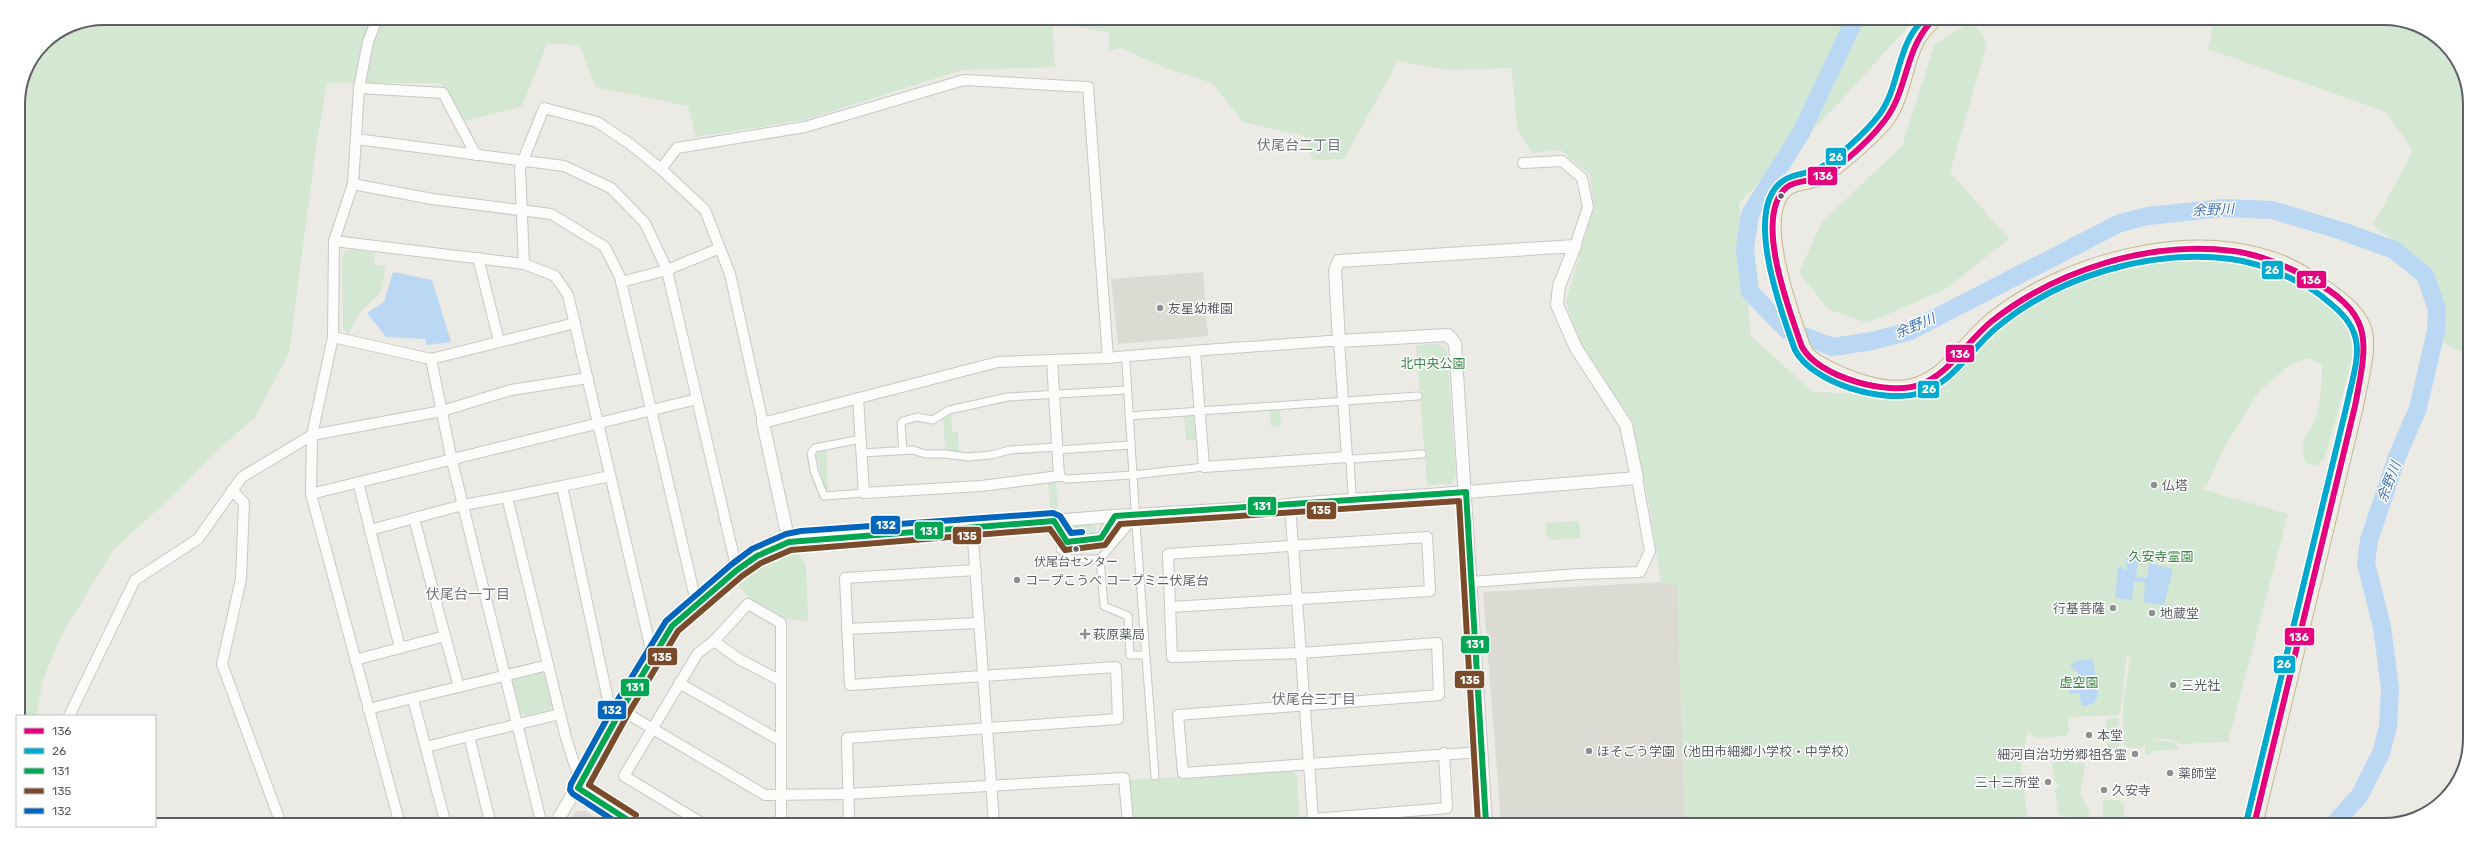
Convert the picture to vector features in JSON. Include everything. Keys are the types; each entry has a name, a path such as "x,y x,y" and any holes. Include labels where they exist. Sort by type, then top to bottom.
{"highway":[{"path":"1929,25 1914,42 1895,100 1886,119 1827,173 1786,188 1775,205 1774,232 1779,277 1802,347 1807,356 1823,366 1876,387 1890,389 1919,385 1947,367 1992,321 2038,290 2061,278 2088,267 2122,258 2192,249 2231,251 2268,259 2303,274 2352,309 2360,319 2364,330 2365,357 2355,406 2256,818"}],"street":[{"path":"374,25 368,42 359,88 353,184 334,241 333,337 312,435 311,494 398,818"},
{"path":"661,169 677,148 805,127 964,80 1088,87 1108,358"},
{"path":"359,88 443,93 476,155"},
{"path":"524,264 520,168 544,108 597,122 630,144 661,169 705,210 730,274 789,542"},
{"path":"356,139 564,166 611,188 645,223 667,270 737,570"},
{"path":"1471,582 1580,574 1640,572 1650,551 1626,425 1576,348 1556,305 1559,286 1575,246 1588,207 1582,178 1562,162 1523,163"},
{"path":"353,184 432,199 551,214 605,247 621,282 697,606"},
{"path":"334,241 524,264 555,276 568,295 653,658"},
{"path":"1352,492 1350,463 1347,457 1335,270 1340,261 1575,246"},
{"path":"621,282 667,270 720,248"},
{"path":"478,258 499,341"},
{"path":"333,337 431,359 575,323"},
{"path":"762,423 998,362 1108,358 1339,341 1448,335 1455,343 1466,492 1486,818"},
{"path":"1195,351 1204,467"},
{"path":"431,359 452,461 516,725 540,818"},
{"path":"1052,360 1059,476"},
{"path":"1126,363 1135,508 1133,524 1155,776"},
{"path":"69,715 135,580 198,539 242,477 312,435 442,411 511,390 588,378"},
{"path":"903,450 901,424 903,421 917,417 933,420 949,410 1008,397 1127,390"},
{"path":"1129,416 1418,396"},
{"path":"858,398 864,493"},
{"path":"311,494 452,461 697,399"},
{"path":"861,439 815,448 811,453 814,471 824,496 981,486 1059,476 1067,478 1133,475 1204,467 1347,457 1352,459 1422,454"},
{"path":"862,453 913,450 925,454 945,454 968,458 991,455 1010,450 1131,445"},
{"path":"370,530 463,505 610,476"},
{"path":"559,818 578,788 621,710 672,626 737,570 757,556 789,542 1115,516 1290,505 1637,478"},
{"path":"358,482 400,648"},
{"path":"562,486 608,700 621,710 765,795 848,794 992,787 1124,778 1128,818"},
{"path":"232,490 244,503 243,546 241,579 222,664 277,818"},
{"path":"507,497 560,714 577,772 578,788"},
{"path":"1290,505 1313,818"},
{"path":"1054,521 1067,542 1102,538 1115,516"},
{"path":"414,518 459,687"},
{"path":"1060,549 1070,559 1100,559 1133,524"},
{"path":"972,527 994,818"},
{"path":"1172,607 1430,591 1427,538 1168,554 1172,607 1172,657 1301,653 1437,643 1439,695 1178,715 1183,773 1444,753 1481,752"},
{"path":"1100,559 1104,606 1128,616 1130,655 1145,655"},
{"path":"849,818 847,738 1118,719 1116,667 850,685 845,578 976,570"},
{"path":"693,818 624,776 698,653 714,641 748,604 781,623 780,818"},
{"path":"847,630 979,623"},
{"path":"355,660 445,636"},
{"path":"714,641 739,659 781,680"},
{"path":"368,709 548,665"},
{"path":"679,683 781,741"},
{"path":"413,699 444,818"},
{"path":"426,747 560,714"},
{"path":"469,736 489,818"},
{"path":"1325,818 1447,808 1444,753"},
{"path":"578,788 626,818"}],"shaded area":[{"name":"友星幼稚園","path":"1203,272 1208,336 1118,344 1111,279"},
{"name":"ほそごう学園（池田市細郷小学校・中学校）","path":"1661,582 1677,584 1685,818 1501,818 1483,592"},
{"path":"576,811 586,811 596,818 572,818"}],"green space":[{"path":"99,25 1052,25 1055,67 962,70 804,120 696,137 688,106 596,87 579,45 547,44 522,106 466,121 440,83 327,83 316,147 289,353 256,416 212,455 180,489 113,550 61,636 42,682 37,715 25,715 25,104 28,84 33,69 48,48 60,38 79,29"},
{"path":"1074,25 1909,25 1837,105 1739,203 1751,336 1813,392 1908,395 2008,319 2061,287 2088,276 2124,266 2170,259 2226,258 2263,264 2317,292 2352,319 2359,335 2325,458 2316,466 2306,463 2304,455 2303,443 2316,417 2321,391 2322,365 2309,358 2292,363 2259,391 2224,448 2207,485 2201,489 2288,514 2228,742 2180,744 2170,740 2154,739 2151,740 2174,742 2180,749 2154,751 2149,755 2145,754 2145,745 2149,741 2141,748 2131,748 2124,745 2123,703 2130,659 2127,655 2120,712 2117,715 2071,717 2068,720 2069,732 2066,735 2056,737 2035,737 2028,730 2021,766 2027,818 1685,818 1677,585 1661,582 1648,499 1631,419 1578,342 1566,301 1594,207 1590,175 1561,150 1532,153 1518,130 1511,68 1447,70 1398,61 1344,159 1313,160 1304,136 1243,122 1212,83 1163,67 1121,48 1109,51 1109,33"},
{"path":"1966,25 1975,25 1987,43 1950,172 2009,239 1945,289 1867,323 1828,309 1799,272 1822,222 1902,146 1935,44"},
{"path":"2213,25 2389,25 2409,29 2419,33 2432,41 2447,56 2459,79 2463,99 2463,352 2444,343 2430,270 2373,225 2413,151 2386,112 2208,49"},
{"path":"352,249 375,253 374,264 386,266 380,293 358,315 348,335 343,327 342,259 345,251"},
{"name":"北中央公園","path":"1439,344 1447,350 1456,476 1451,484 1427,485 1416,345"},
{"path":"1270,410 1280,410 1281,427 1271,427"},
{"path":"951,413 952,432 958,432 959,452 945,449 943,418"},
{"path":"1184,415 1193,415 1196,440 1186,440"},
{"path":"826,450 828,491 825,489 816,456 818,452"},
{"path":"1056,482 1058,508 1050,508 1048,483"},
{"path":"1579,521 1581,538 1551,540 1546,535 1546,523"},
{"path":"1093,524 1097,529 1094,534 1077,535 1073,532 1073,528 1076,525"},
{"path":"797,551 806,566 808,621 776,616 768,612 752,600 737,583 769,561"},
{"path":"541,672 545,674 553,706 550,710 526,716 521,714 512,684 514,678"},
{"path":"2118,718 2120,758 2109,760 2106,719"},
{"path":"2069,749 2072,751 2073,764 2084,763 2085,765 2080,794 2089,811 2089,818 2071,818 2058,815 2055,789 2059,784 2055,783 2051,752"},
{"path":"1291,769 1297,776 1300,818 1132,818 1129,780"},
{"path":"2105,800 2118,800 2124,805 2124,818 2102,818 2103,802"}],"water":[{"path":"393,272 432,280 451,342 426,345 426,339 386,337 367,313 384,302"},
{"path":"2126,558 2138,559 2136,577 2147,578 2149,563 2173,569 2164,605 2144,602 2145,582 2134,582 2132,600 2115,598 2118,568 2122,566 2124,570 2127,570"},
{"path":"2093,659 2098,695 2096,701 2091,705 2082,706 2079,693 2068,694 2078,680 2078,673 2070,666 2075,661"}],"waterway":[{"name":"余野川","path":"1852,25 1801,133 1750,214 1745,249 1750,292 1787,330 1833,347 1872,341 1910,331 2120,223 2148,216 2223,208 2272,210 2342,231 2394,250 2425,275 2437,309 2436,331 2418,408 2397,457 2369,540 2366,563 2382,627 2390,688 2388,727 2381,753 2360,795 2339,818"}],"transit line":[{"name":"26","path":"1919,25 1913,32 1902,55 1891,92 1879,115 1858,138 1840,154 1823,166 1786,179 1773,192 1766,211 1765,235 1768,260 1774,287 1795,350 1804,362 1817,373 1851,388 1869,393 1888,396 1905,396 1920,393 1942,382 1952,374 1996,328 2047,294 2106,270 2169,258 2200,257 2231,259 2249,262 2274,271 2307,286 2327,301 2343,315 2356,338 2357,350 2354,375 2247,818"},
{"name":"136","path":"1929,25 1922,33 1916,45 1898,96 1879,128 1864,144 1836,167 1819,178 1798,182 1787,187 1777,201 1773,219 1773,241 1777,265 1783,289 1802,347 1810,358 1838,375 1873,386 1906,388 1919,385 1930,380 1950,365 1992,321 2045,287 2106,263 2137,255 2169,250 2201,249 2243,252 2280,264 2329,290 2345,303 2355,316 2361,330 2363,363 2355,406 2256,818"},
{"name":"131","path":"625,818 578,788 621,710 672,626 737,570 757,556 789,542 1054,521 1067,542 1101,538 1115,516 1466,492 1486,818"},
{"name":"135","path":"636,815 589,785 628,714 678,631 742,576 761,563 791,550 1050,529 1065,550 1105,545 1120,524 1459,501 1478,818"},
{"name":"132","path":"610,818 573,794 570,790 571,784 614,706 666,621 732,564 752,549 786,534 801,531 1053,513 1060,516 1071,533 1082,532"}],"place":[{"name":"友星幼稚園","path":"1160,308"},
{"name":"仏塔","path":"2154,485"},
{"name":"伏尾台センター","path":"1076,549"},
{"name":"コープこうべ コープミニ伏尾台","path":"1017,580"},
{"name":"行基菩薩","path":"2113,608"},
{"name":"地蔵堂","path":"2152,613"},
{"name":"萩原薬局","path":"1085,634"},
{"name":"三光社","path":"2173,685"},
{"name":"本堂","path":"2089,735"},
{"name":"ほそごう学園（池田市細郷小学校・中学校）","path":"1589,751"},
{"name":"細河自治功労郷祖各霊","path":"2135,754"},
{"name":"薬師堂","path":"2170,773"},
{"name":"三十三所堂","path":"2048,782"},
{"name":"久安寺","path":"2104,790"}],"district":[{"name":"伏尾台二丁目","path":"1299,145"},
{"name":"伏尾台一丁目","path":"468,594"},
{"name":"伏尾台三丁目","path":"1314,699"}],"park label":[{"name":"久安寺霊園","path":"2161,556"},
{"name":"虚空園","path":"2079,682"}]}
